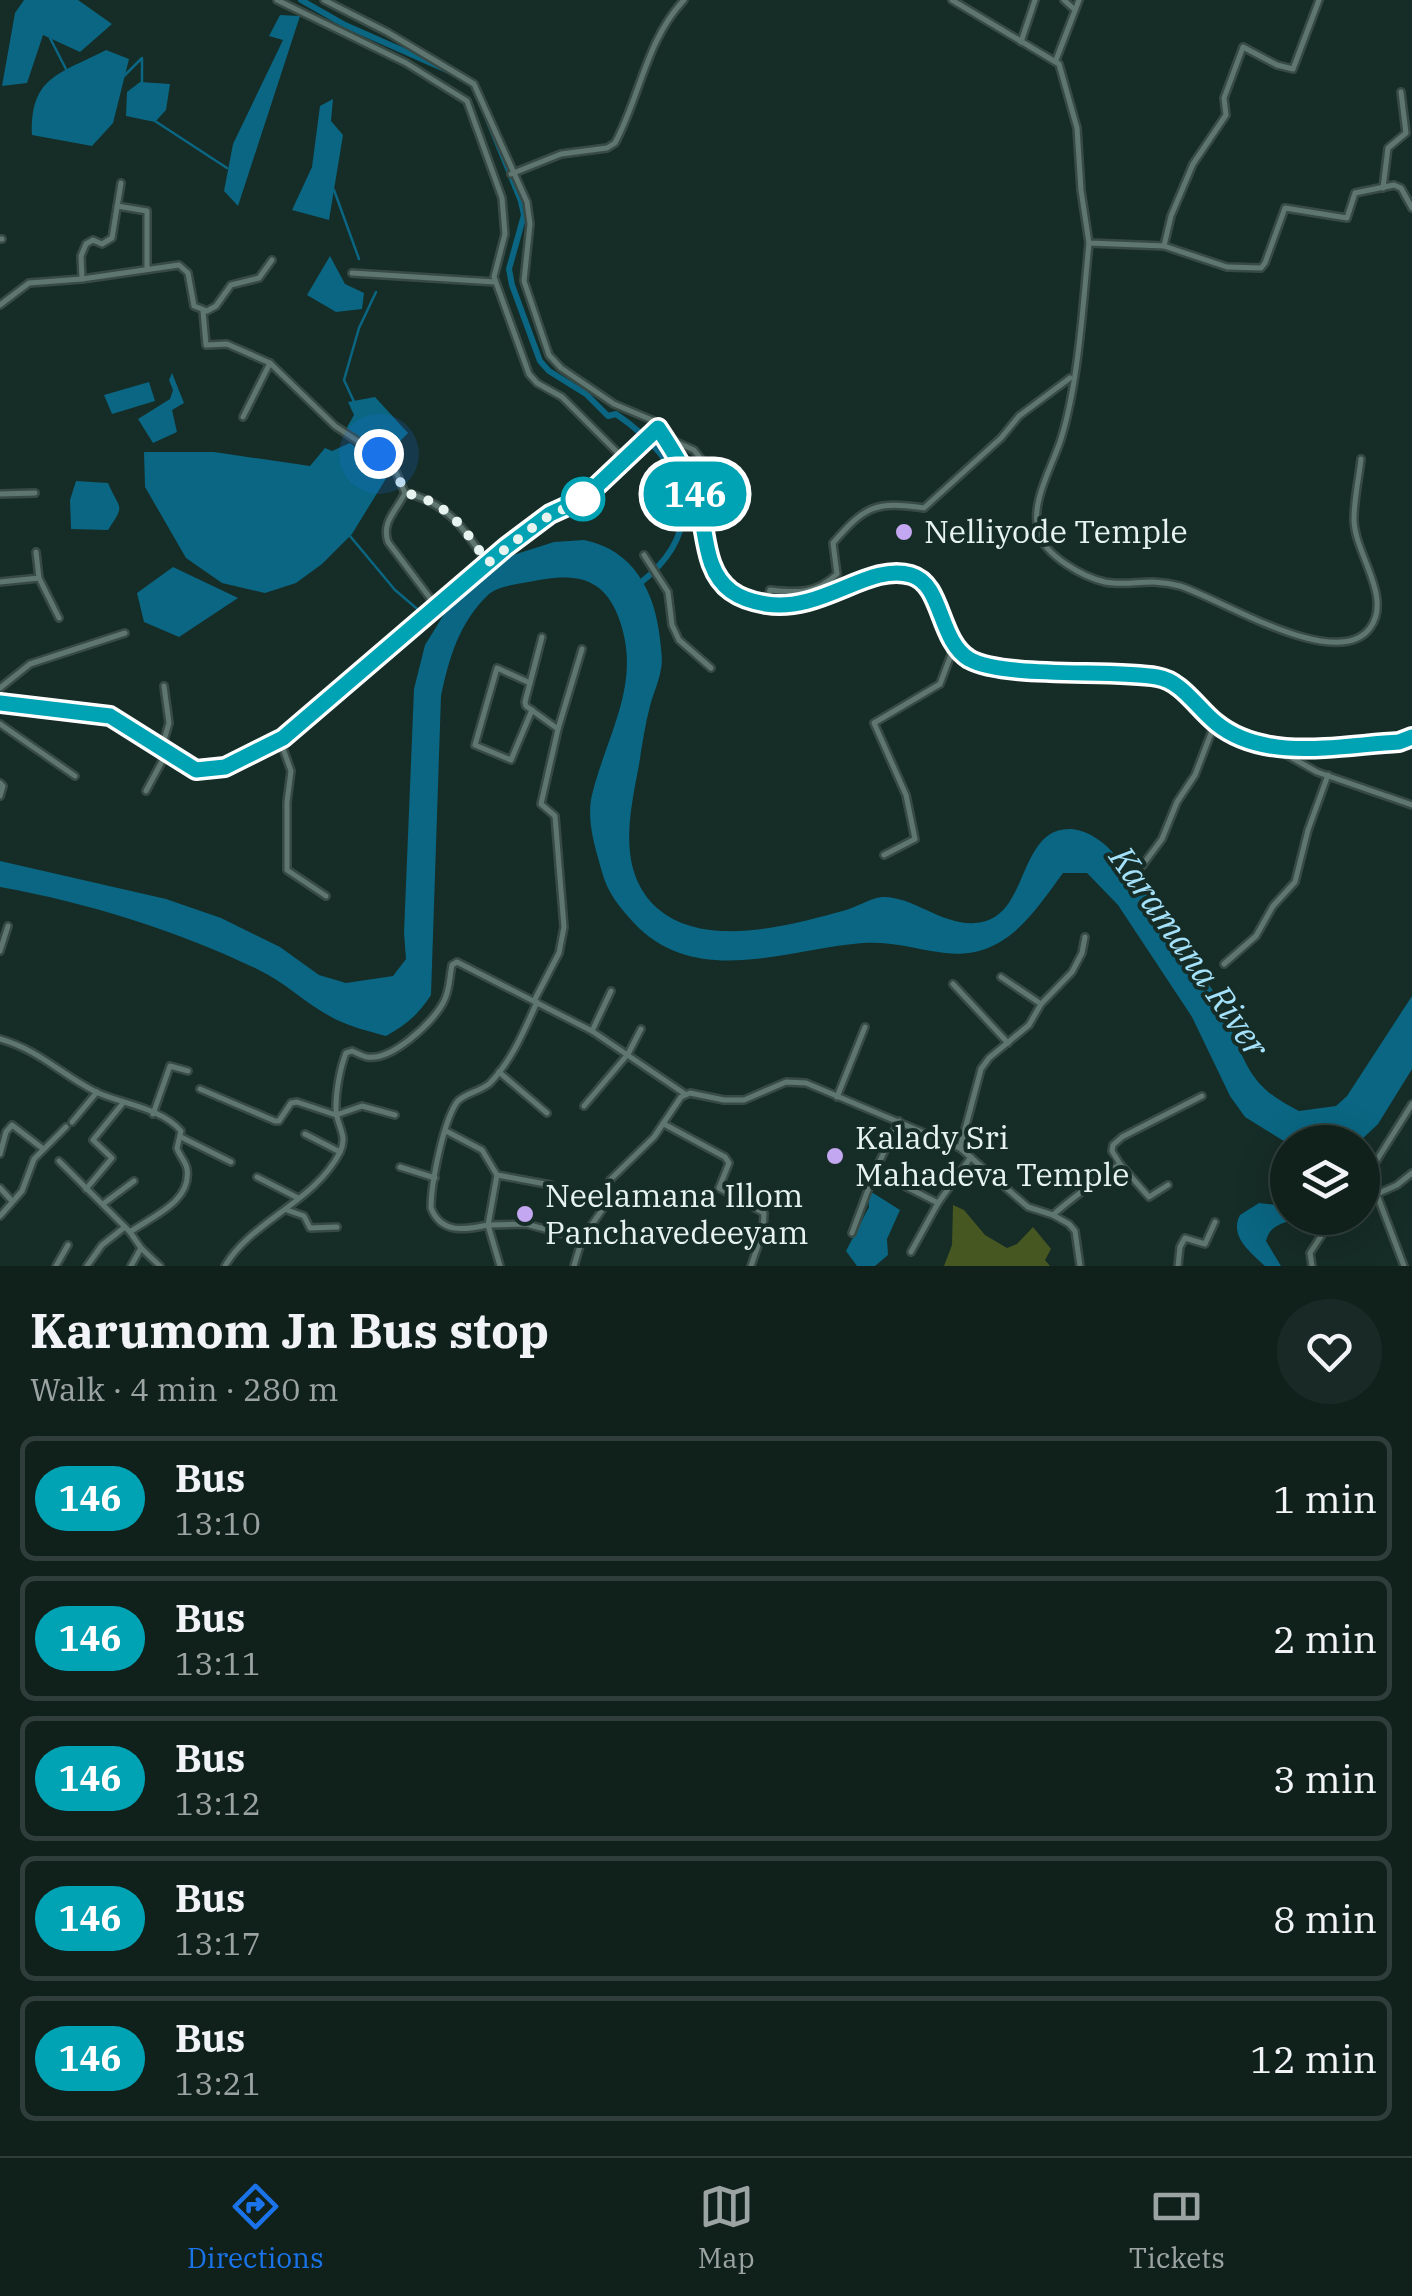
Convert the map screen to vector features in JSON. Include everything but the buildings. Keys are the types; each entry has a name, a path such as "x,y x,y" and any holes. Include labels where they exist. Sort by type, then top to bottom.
{"main road":[{"path":"0,703 110,716 196,770 225,767 280,740 542,520 583,499 658,428 697,497 710,561 723,583 746,600 791,607 866,580 908,573 920,578 931,592 954,647 972,660 1002,667 1166,679 1235,735 1276,749 1399,742 1412,737"}],"street":[{"path":"277,0 406,63 467,101 502,198 506,219 495,266 496,282 529,374 562,397 625,460"},
{"path":"324,0 471,80 488,108 527,202 530,224 524,281 548,355 614,404 652,420 676,442 704,459 726,491 736,489"},
{"path":"513,173 561,154 607,148 615,143 656,44 684,0"},
{"path":"952,0 1056,60"},
{"path":"1021,42 1036,0"},
{"path":"1064,0 1075,10"},
{"path":"1079,0 1056,60 1077,128 1089,242 1073,376 1062,438 1038,506 1038,534 1052,553 1101,581 1155,580 1182,587 1257,621 1328,644 1355,640 1372,626 1377,612 1375,590 1358,547 1354,521 1362,458"},
{"path":"1164,246 1192,164 1226,115 1224,98 1243,48 1292,68 1319,0"},
{"path":"1383,188 1388,148 1406,133 1401,92"},
{"path":"82,279 82,250 90,241 102,244 112,238 121,184"},
{"path":"1089,242 1164,246 1227,266 1261,268 1285,208 1347,218 1353,194 1398,186 1409,195 1412,208"},
{"path":"116,206 147,210 147,268"},
{"path":"0,305 29,283 179,265 185,268 194,306 203,310 216,306 231,286 259,278 272,260"},
{"path":"352,273 496,282"},
{"path":"203,310 206,345 227,344 270,363 335,426 379,454 396,472 405,493"},
{"path":"243,417 270,363"},
{"path":"766,604 770,590 811,592 826,584 837,574 833,543 853,520 872,506 924,508 990,450 1019,416 1073,376"},
{"path":"0,494 35,493"},
{"path":"405,493 427,498 449,512 488,563"},
{"path":"405,493 384,532 436,606"},
{"path":"36,552 39,578 59,618"},
{"path":"644,555 670,600 672,624 679,640 711,668"},
{"path":"0,582 39,578"},
{"path":"0,688 30,664 125,634"},
{"path":"542,637 525,702 558,728"},
{"path":"884,855 915,839 906,795 874,723 940,684 954,647"},
{"path":"582,649 558,728 541,804 554,816 564,927 558,953 517,1046 480,1092 458,1100 446,1131 430,1208 441,1224 462,1231 488,1225 526,1224 582,1239"},
{"path":"530,682 494,666 475,745 512,760 532,710"},
{"path":"146,791 163,752 169,722 164,686"},
{"path":"1142,866 1162,839 1176,802 1195,774 1215,722"},
{"path":"0,724 75,776"},
{"path":"280,740 291,772 287,870 326,896"},
{"path":"1276,749 1311,770 1412,806"},
{"path":"1224,964 1256,936 1273,906 1295,882 1328,775"},
{"path":"0,783 0,796"},
{"path":"0,951 8,926"},
{"path":"960,1148 982,1069 989,1058 1028,1025 1041,1004 1072,972 1085,937"},
{"path":"225,1266 240,1246 324,1179 340,1152 344,1134 336,1115 346,1054 378,1056 410,1040 442,1005 450,987 452,965 457,962 592,1031 685,1094 744,1100 786,1082 806,1083 960,1148 1028,1206 1053,1214 1075,1232 1080,1266"},
{"path":"1001,977 1041,1004"},
{"path":"953,984 1008,1042"},
{"path":"592,1031 611,992"},
{"path":"837,1098 865,1027"},
{"path":"584,1106 628,1054 641,1029"},
{"path":"0,1039 41,1054 97,1092 175,1124 181,1137 230,1162"},
{"path":"153,1114 170,1066 188,1070"},
{"path":"499,1072 547,1112"},
{"path":"200,1089 275,1121 279,1121 290,1103 336,1115 362,1106 395,1114"},
{"path":"0,1216 22,1190 42,1148 69,1125 97,1092"},
{"path":"574,1266 582,1239 602,1210 615,1173 664,1124 685,1094"},
{"path":"1168,1185 1150,1198 1120,1164 1112,1151 1113,1145 1122,1136 1202,1096"},
{"path":"86,1189 112,1158 92,1140 123,1102"},
{"path":"1380,1155 1412,1104"},
{"path":"852,1233 899,1121"},
{"path":"664,1124 725,1157 728,1163 720,1180 721,1191 764,1213 751,1266"},
{"path":"0,1154 6,1132 12,1126 42,1148"},
{"path":"446,1131 482,1150 497,1175 488,1225 500,1266"},
{"path":"305,1134 340,1152"},
{"path":"86,1266 102,1245 167,1209 186,1183 187,1165 177,1148 181,1137"},
{"path":"911,1252 938,1203 971,1157"},
{"path":"59,1162 160,1266"},
{"path":"1053,1214 1120,1164"},
{"path":"400,1166 435,1178"},
{"path":"875,1171 938,1203"},
{"path":"1380,1193 1412,1173"},
{"path":"497,1175 551,1185"},
{"path":"257,1177 298,1198"},
{"path":"103,1204 134,1181"},
{"path":"0,1188 12,1202"},
{"path":"1380,1202 1404,1266"},
{"path":"287,1210 304,1216 310,1228 338,1227"},
{"path":"1178,1266 1184,1238 1205,1244 1216,1222"},
{"path":"1312,1266 1310,1253 1322,1235"},
{"path":"56,1266 68,1245"},
{"path":"131,1266 141,1248"}],"green space":[{"path":"953,1205 964,1210 985,1235 1007,1248 1017,1244 1033,1227 1051,1249 1045,1260 1050,1266 944,1266 952,1245"}],"water":[{"path":"24,0 78,0 112,24 80,52 43,35 27,83 2,86 15,13"},
{"path":"280,15 300,16 238,206 224,191 233,144 283,40 269,36"},
{"path":"106,50 129,59 113,123 92,146 32,135 36,100 42,89 62,72"},
{"path":"140,82 170,84 166,110 155,122 126,116 127,92"},
{"path":"333,99 331,121 343,135 329,220 292,210 312,167 320,106"},
{"path":"330,256 345,284 364,293 362,309 336,312 307,295"},
{"path":"172,373 184,403 172,410 177,432 153,443 138,419 170,399"},
{"path":"149,382 155,401 112,414 104,395"},
{"path":"375,397 408,433 387,454 346,429 354,415 348,402"},
{"path":"350,443 390,472 352,534 322,564 296,583 265,593 222,583 186,558 145,487 144,452 214,452 310,466 325,448 332,451"},
{"path":"76,481 108,483 119,507 108,530 71,529 70,500"},
{"path":"584,540 616,553 639,576 653,605 662,666 645,728 629,840 636,876 657,908 677,921 699,928 749,930 824,916 882,897 908,902 948,919 977,923 1003,910 1043,839 1056,831 1079,830 1107,847 1134,878 1213,990 1255,1078 1299,1111 1336,1106 1347,1096 1412,996 1412,1069 1378,1124 1270,1125 1270,1132 1245,1117 1230,1096 1192,1017 1118,905 1087,873 1063,873 1026,921 997,944 980,951 960,954 873,943 773,957 713,960 685,955 658,943 634,923 615,899 604,879 594,842 591,801 621,705 627,662 625,639 610,601 601,590 579,579 552,578 495,590 478,606 457,642 441,696 431,995 412,1019 386,1036 335,1019 267,974 195,942 99,910 0,887 0,861 166,899 221,918 280,947 319,975 346,983 393,976 406,959 414,689 425,645 446,611 480,576 510,556 554,542"},
{"path":"173,567 238,598 179,637 144,622 137,593"},
{"path":"867,1193 900,1210 887,1239 888,1255 875,1266 857,1266 846,1251 869,1207"},
{"path":"1259,1203 1270,1204 1266,1241 1281,1266 1265,1266 1248,1249 1237,1230 1240,1215"}],"waterway":[{"path":"301,0 345,25 449,71"},
{"path":"50,38 67,71"},
{"path":"124,76 142,58 142,85"},
{"path":"155,121 227,168"},
{"path":"489,122 524,215 509,269 540,361 586,394 608,416 616,414 640,432 673,473 681,494 683,517 677,539 662,562 639,584"},
{"path":"334,190 359,259"},
{"path":"355,404 344,380 359,328 376,292"},
{"path":"350,536 395,590 422,613"}],"bus line":[{"name":"146","path":"0,703 110,716 196,770 225,767 283,738 506,547 550,514 583,499 658,428 697,497 710,561 729,590 746,600 791,607 866,580 908,573 920,578 931,592 954,647 972,660 1002,667 1156,676 1180,688 1215,722 1235,735 1276,749 1399,742 1412,737"}],"place":[{"name":"Nelliyode Temple","path":"904,532"},
{"name":"Kalady Sri Mahadeva Temple","path":"835,1156"},
{"name":"Neelamana Illom Panchavedeeyam","path":"525,1214"}],"route":[{"path":"379,454 396,472 405,493 427,498 449,512 488,563 542,520 583,499"}],"water label":[{"name":"Karamana River","path":"1189,952"}]}
